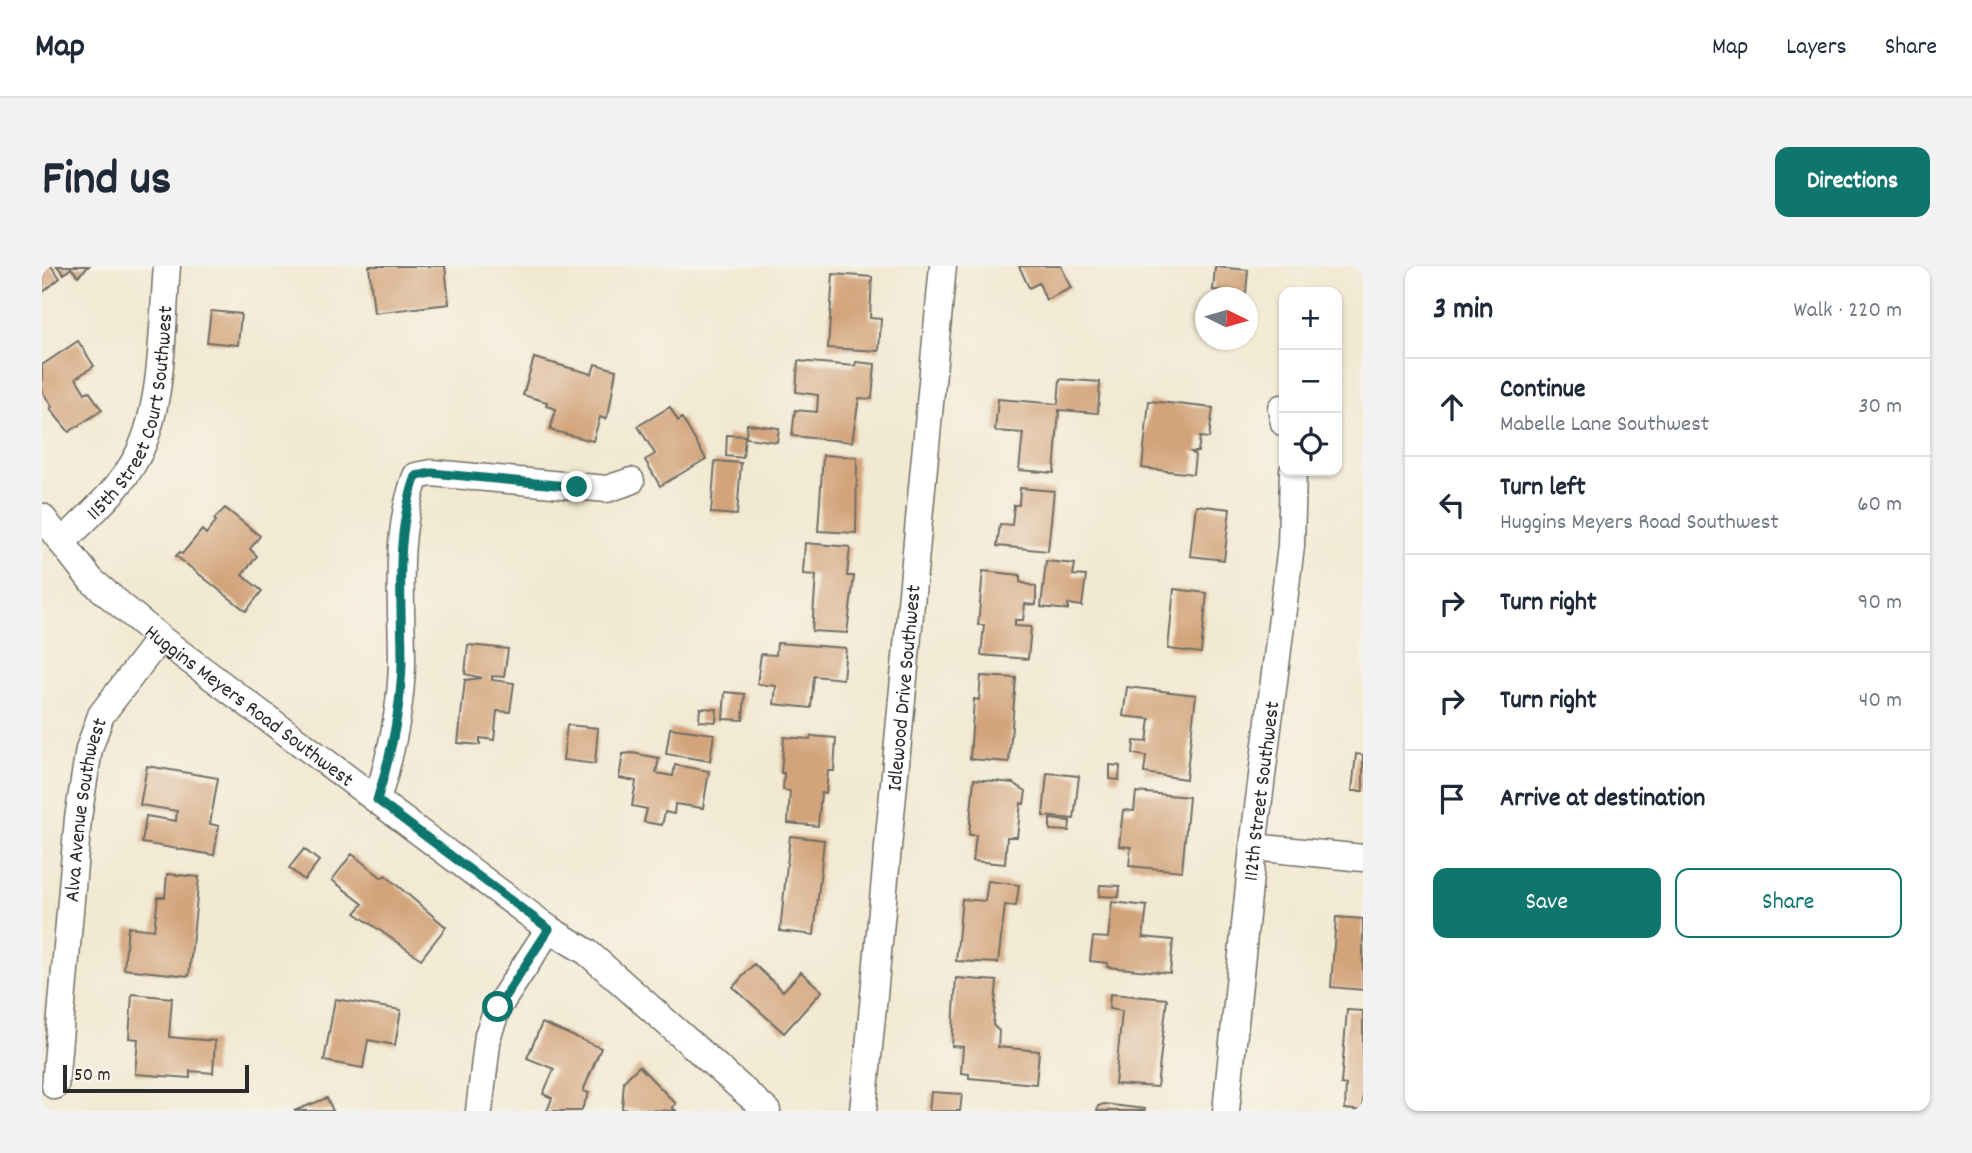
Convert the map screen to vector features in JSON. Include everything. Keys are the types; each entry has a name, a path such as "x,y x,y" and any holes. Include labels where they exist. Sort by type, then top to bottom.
{"street":[{"name":"115th Street Court Southwest","path":"62,543 115,489 135,462 147,434 154,407 167,266"},
{"name":"Idlewood Drive Southwest","path":"863,1111 943,266"},
{"path":"377,800 391,752 399,707 402,538 416,476 432,473 607,489 631,481"},
{"name":"112th Street Southwest","path":"1226,1111 1253,847 1291,546 1293,476"},
{"name":"Huggins Meyers Road Southwest","path":"42,517 91,580 160,638 549,929 587,952 767,1111"},
{"name":"Alva Avenue Southwest","path":"55,1086 78,818 89,749 101,715 160,638"},
{"path":"1253,847 1363,858"},
{"path":"480,1111 488,1035 498,1007 549,929"}],"building":[{"path":"44,266 51,266 60,278 42,293"},
{"path":"57,266 89,266 78,276 71,268 64,274"},
{"path":"369,266 445,266 449,304 374,313"},
{"path":"1019,266 1061,266 1071,288 1046,300 1039,283 1029,288"},
{"path":"1215,267 1248,270 1247,287 1213,287"},
{"path":"833,274 872,277 870,318 881,319 879,351 828,348"},
{"path":"211,311 241,314 238,345 207,342"},
{"path":"78,341 94,366 76,378 85,393 89,391 102,410 69,432 50,409 52,407 42,391 42,365"},
{"path":"534,358 592,374 595,364 616,370 609,412 605,419 600,417 593,441 550,430 556,409 546,406 547,402 523,395"},
{"path":"798,361 855,366 856,362 875,364 872,399 859,398 852,442 792,436 795,410 817,412 818,395 796,392"},
{"path":"1060,379 1100,382 1098,413 1059,410 1054,473 1019,470 1023,433 995,431 998,399 1058,404"},
{"path":"1149,401 1213,408 1209,438 1200,437 1198,452 1191,452 1195,455 1193,474 1142,468"},
{"path":"670,407 678,421 682,418 706,459 660,486 645,460 655,454 638,426"},
{"path":"747,424 779,428 777,442 746,438"},
{"path":"727,435 745,436 743,458 726,456"},
{"path":"823,455 857,457 856,533 818,531"},
{"path":"715,461 741,463 737,515 711,513"},
{"path":"1020,488 1054,491 1048,551 997,546 1000,524 1012,525 1014,505 1019,505"},
{"path":"1196,505 1230,509 1224,560 1190,556"},
{"path":"225,508 260,536 250,549 257,556 242,575 262,591 246,611 176,556 180,552 182,554 202,530 206,534 216,521 214,519"},
{"path":"805,543 850,547 847,576 854,576 847,633 812,631 816,575 803,574"},
{"path":"1046,561 1075,564 1073,575 1086,576 1082,606 1068,604 1068,610 1041,607"},
{"path":"983,571 1020,575 1020,582 1036,587 1036,605 1025,604 1023,620 1015,620 1015,626 1031,627 1028,659 981,655 984,625 978,625"},
{"path":"1174,589 1207,593 1201,653 1168,649"},
{"path":"777,643 846,648 843,679 814,676 811,708 774,704 776,686 757,684 761,654 776,655"},
{"path":"468,645 508,649 504,677 492,676 492,680 514,683 510,712 497,711 494,740 480,738 480,745 458,743 465,680 482,678 465,674"},
{"path":"981,676 1016,678 1009,762 970,759 974,699 979,700"},
{"path":"1127,687 1196,695 1186,779 1144,773 1146,756 1133,754 1134,741 1147,742 1150,719 1123,716"},
{"path":"725,692 745,694 743,720 723,719"},
{"path":"700,708 717,709 716,722 699,721"},
{"path":"567,725 598,728 595,764 563,760"},
{"path":"670,728 714,734 710,761 666,754"},
{"path":"811,736 836,738 834,771 828,771 826,793 821,793 818,826 788,823 790,791 783,790 784,773 781,773 784,737 810,739"},
{"path":"623,754 659,758 656,773 673,776 675,765 709,771 703,808 675,804 674,814 665,812 662,825 644,822 647,809 632,806 636,781 619,778"},
{"path":"1356,754 1363,755 1363,791 1352,791"},
{"path":"1110,765 1120,766 1119,780 1110,779"},
{"path":"147,766 218,778 210,824 219,826 214,855 142,843 146,816 176,821 177,811 140,805"},
{"path":"1047,773 1079,776 1074,819 1043,816"},
{"path":"974,779 1013,783 1026,791 1024,804 1021,803 1017,837 1007,837 1005,864 973,861 976,835 969,835"},
{"path":"1136,792 1189,797 1182,871 1129,866 1131,847 1119,846 1123,810 1134,811"},
{"path":"1050,819 1070,821 1069,831 1050,830"},
{"path":"790,836 824,840 814,935 780,931"},
{"path":"304,849 319,861 304,880 289,868"},
{"path":"352,854 382,878 385,875 446,927 421,959 355,913 363,904 332,880"},
{"path":"167,874 199,877 189,976 124,969 128,927 154,930 158,897 165,897"},
{"path":"988,881 1019,885 1016,906 1005,905 998,963 956,961 962,899 985,901"},
{"path":"1100,885 1120,886 1119,897 1099,896"},
{"path":"1112,902 1147,906 1143,937 1173,940 1170,973 1107,967 1108,963 1090,961 1093,937 1108,938"},
{"path":"1336,917 1363,919 1363,990 1331,987"},
{"path":"754,964 783,991 801,972 822,991 784,1033 733,987"},
{"path":"956,978 997,981 993,1025 999,1031 998,1047 1039,1051 1036,1084 969,1078 969,1074 961,1073 963,1047 952,1046"},
{"path":"132,994 172,998 169,1037 215,1041 213,1073 190,1071 190,1078 135,1074 138,1039 129,1038"},
{"path":"1110,994 1167,999 1157,1087 1115,1084 1122,1011 1109,1009"},
{"path":"335,999 401,1010 395,1045 368,1040 363,1068 324,1061"},
{"path":"1347,1010 1363,1011 1363,1111 1345,1109 1346,1085 1341,1084"},
{"path":"542,1023 601,1048 583,1091 589,1093 581,1111 547,1111 552,1098 543,1094 554,1069 527,1058"},
{"path":"639,1066 676,1104 672,1107 676,1111 622,1109 624,1081"},
{"path":"931,1092 962,1094 960,1111 929,1111"},
{"path":"327,1098 333,1111 294,1111"},
{"path":"1104,1104 1145,1109 1097,1111 1098,1106"}],"route":[{"path":"498,1007 549,929 377,800 391,752 399,707 402,664 402,538 409,496 416,476 432,473 577,487"}]}
